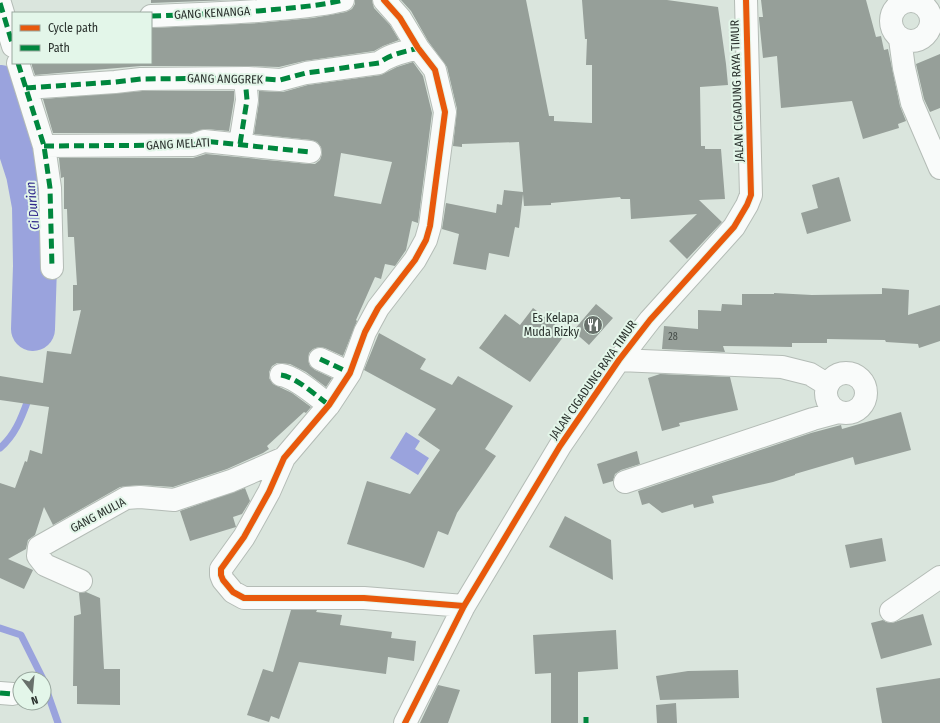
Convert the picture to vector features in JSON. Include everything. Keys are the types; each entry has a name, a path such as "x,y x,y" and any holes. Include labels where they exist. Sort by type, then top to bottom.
{"street":[{"name":"GANG KENANGA","path":"152,16 200,15 296,8 328,4 343,0"},
{"path":"384,0 400,18 418,48 435,70 445,112 430,226 426,240 416,260 378,308 365,332 350,373 329,405 284,458 269,492 244,537 221,569 221,575 223,580 233,592 244,598 364,598 464,606"},
{"name":"JALAN CIGADUNG RAYA TIMUR","path":"405,723 464,606 560,446 619,360 650,320 734,227 747,205 751,195 746,0"},
{"path":"913,0 921,3 927,8 936,23 923,37 916,41 900,39 890,26 891,5 898,5 905,1 913,0"},
{"path":"0,3 11,34"},
{"path":"900,39 904,68 912,103 940,168"},
{"name":"GANG ANGGREK","path":"26,88 141,79 245,78 280,80 306,73 379,63 392,55 418,48"},
{"path":"18,64 44,146 50,188 52,268"},
{"path":"240,144 247,100 245,78"},
{"name":"GANG MELATI","path":"44,146 193,145 204,141 310,152"},
{"path":"320,359 350,373"},
{"path":"619,360 782,367 810,374 828,385"},
{"path":"625,482 813,419 839,412 846,413 853,411 860,407 864,401 866,393 864,385 860,379 853,374 845,373 839,375 832,379 828,385 826,393 828,400 832,407 839,412"},
{"path":"281,375 294,379 329,405"},
{"name":"GANG MULIA","path":"81,581 45,565 38,556 39,548 126,498 140,497 174,500 231,481 284,458"},
{"path":"891,611 940,577"}],"water":[{"path":"406,432 420,441 415,449 429,458 418,475 390,458"}],"building":[{"path":"151,0 230,0 151,3"},
{"path":"355,0 372,0 374,8 390,25 399,40 374,51 304,61 279,67 141,66 35,75 32,66 32,64 152,64 152,28 259,23 313,18 346,12 352,9 355,4"},
{"path":"401,0 526,0 549,116 554,116 554,121 592,123 592,65 586,65 587,39 585,39 582,0 667,0 718,7 728,85 700,87 701,146 705,146 705,149 721,149 725,199 699,200 722,222 687,259 669,241 697,214 631,219 630,199 621,199 620,197 551,203 551,205 524,206 523,194 519,228 515,227 509,257 489,253 486,270 453,264 459,234 442,229 446,203 496,213 497,204 502,205 504,190 523,192 519,142 462,144 462,147 453,146 457,109 447,67 428,41 411,11"},
{"path":"761,0 866,0 876,37 881,36 884,50 888,49 900,106 906,121 898,124 899,128 863,139 852,101 781,108 777,56 763,58 759,19 759,17 763,17"},
{"path":"940,54 940,108 930,112 924,99 916,64"},
{"path":"413,62 423,76 432,113 418,223 412,221 406,250 395,266 385,264 381,279 375,277 356,320 357,321 343,356 319,347 313,349 309,353 308,360 310,366 332,378 326,387 306,372 290,364 277,363 272,366 269,372 269,378 273,384 292,393 311,407 267,446 269,449 227,469 173,487 141,485 120,487 53,525 44,507 35,535 28,540 26,549 8,559 33,570 24,589 0,578 0,483 15,488 25,461 27,462 30,450 42,454 49,407 0,400 0,376 43,383 47,351 71,354 81,310 73,311 73,285 77,285 74,237 68,237 67,209 64,209 64,177 61,178 59,158 193,158 206,154 315,164 320,160 322,154 321,147 317,142 311,140 254,134 259,102 259,91 283,92 308,85 381,75 397,67","holes":["341,153 392,162 381,204 334,196"]},
{"path":"142,91 234,91 229,131 205,129 191,133 53,133 43,99"},
{"path":"839,177 851,221 807,234 801,213 818,208 812,185"},
{"path":"882,288 909,290 908,315 940,305 940,341 919,348 918,344 886,342 885,340 827,339 827,343 792,343 792,347 723,346 725,352 662,349 664,326 698,329 698,310 721,311 722,304 742,305 742,294 882,294"},
{"name":"Es Kelapa Muda Rizky","path":"596,304 613,318 589,345 573,331"},
{"path":"533,308 566,333 530,382 479,348 505,314 520,325"},
{"path":"379,333 426,359 420,369 452,385 458,376 513,406 485,449 496,456 457,513 448,535 438,531 424,568 347,544 367,481 410,494 440,450 418,435 436,409 364,370"},
{"path":"660,374 730,377 738,410 679,423 680,426 662,431 648,378"},
{"path":"901,412 911,450 855,465 853,457 773,482 712,496 714,503 694,508 693,504 662,513 649,503 642,505 638,491 811,433 841,425 842,429"},
{"path":"637,451 640,464 621,470 615,474 613,481 603,484 597,464"},
{"path":"245,488 250,501 242,514 233,517 236,527 190,541 180,511"},
{"path":"565,516 611,540 613,580 549,547"},
{"path":"882,538 886,561 850,568 845,545"},
{"path":"86,592 100,598 104,669 120,669 120,705 77,704 77,686 73,686 74,616 81,614 79,593"},
{"path":"291,610 317,610 316,612 342,615 340,625 392,632 391,638 416,641 414,661 388,657 386,674 299,662 279,719 271,716 269,722 247,715 263,669 273,672"},
{"path":"923,614 932,645 881,659 871,623 883,620 892,623"},
{"path":"616,630 618,669 578,672 578,723 551,723 551,673 535,674 533,635"},
{"path":"738,670 739,698 660,700 656,676 688,671"},
{"path":"940,678 940,723 882,723 876,688"},
{"path":"438,685 460,690 448,723 420,723"},
{"path":"676,703 677,723 657,723 656,705"}],"waterway":[{"name":"Ci Durian","path":"0,87 28,174 34,206 35,266 33,329"},
{"name":"Ci Durian","path":"0,448 14,432 28,400"},
{"name":"Ci Durian","path":"0,628 21,635 39,671"},
{"name":"Ci Durian","path":"52,706 58,723"}],"marked path":[{"path":"152,16 258,11 311,6 343,0"},
{"path":"0,3 12,43"},
{"path":"26,88 141,79 248,78 280,80 306,73 379,63 393,55 418,48"},
{"path":"18,64 44,146 50,188 52,268"},
{"path":"240,144 247,100 245,78"},
{"path":"44,146 193,145 204,141 310,152"},
{"path":"320,359 350,373"},
{"path":"281,375 293,379 329,405"},
{"path":"0,693 12,694"},
{"path":"586,717 586,723"}],"cycle path":[{"path":"384,0 400,18 418,48 435,70 445,112 430,226 426,240 415,260 378,308 365,332 350,373 329,405 284,458 269,492 244,537 221,569 221,575 223,580 233,592 244,598 364,598 464,606"},
{"path":"405,723 464,606 560,446 619,360 650,320 734,227 747,205 751,195 746,0"}],"place":[{"name":"Es Kelapa Muda Rizky","path":"593,325"}]}
